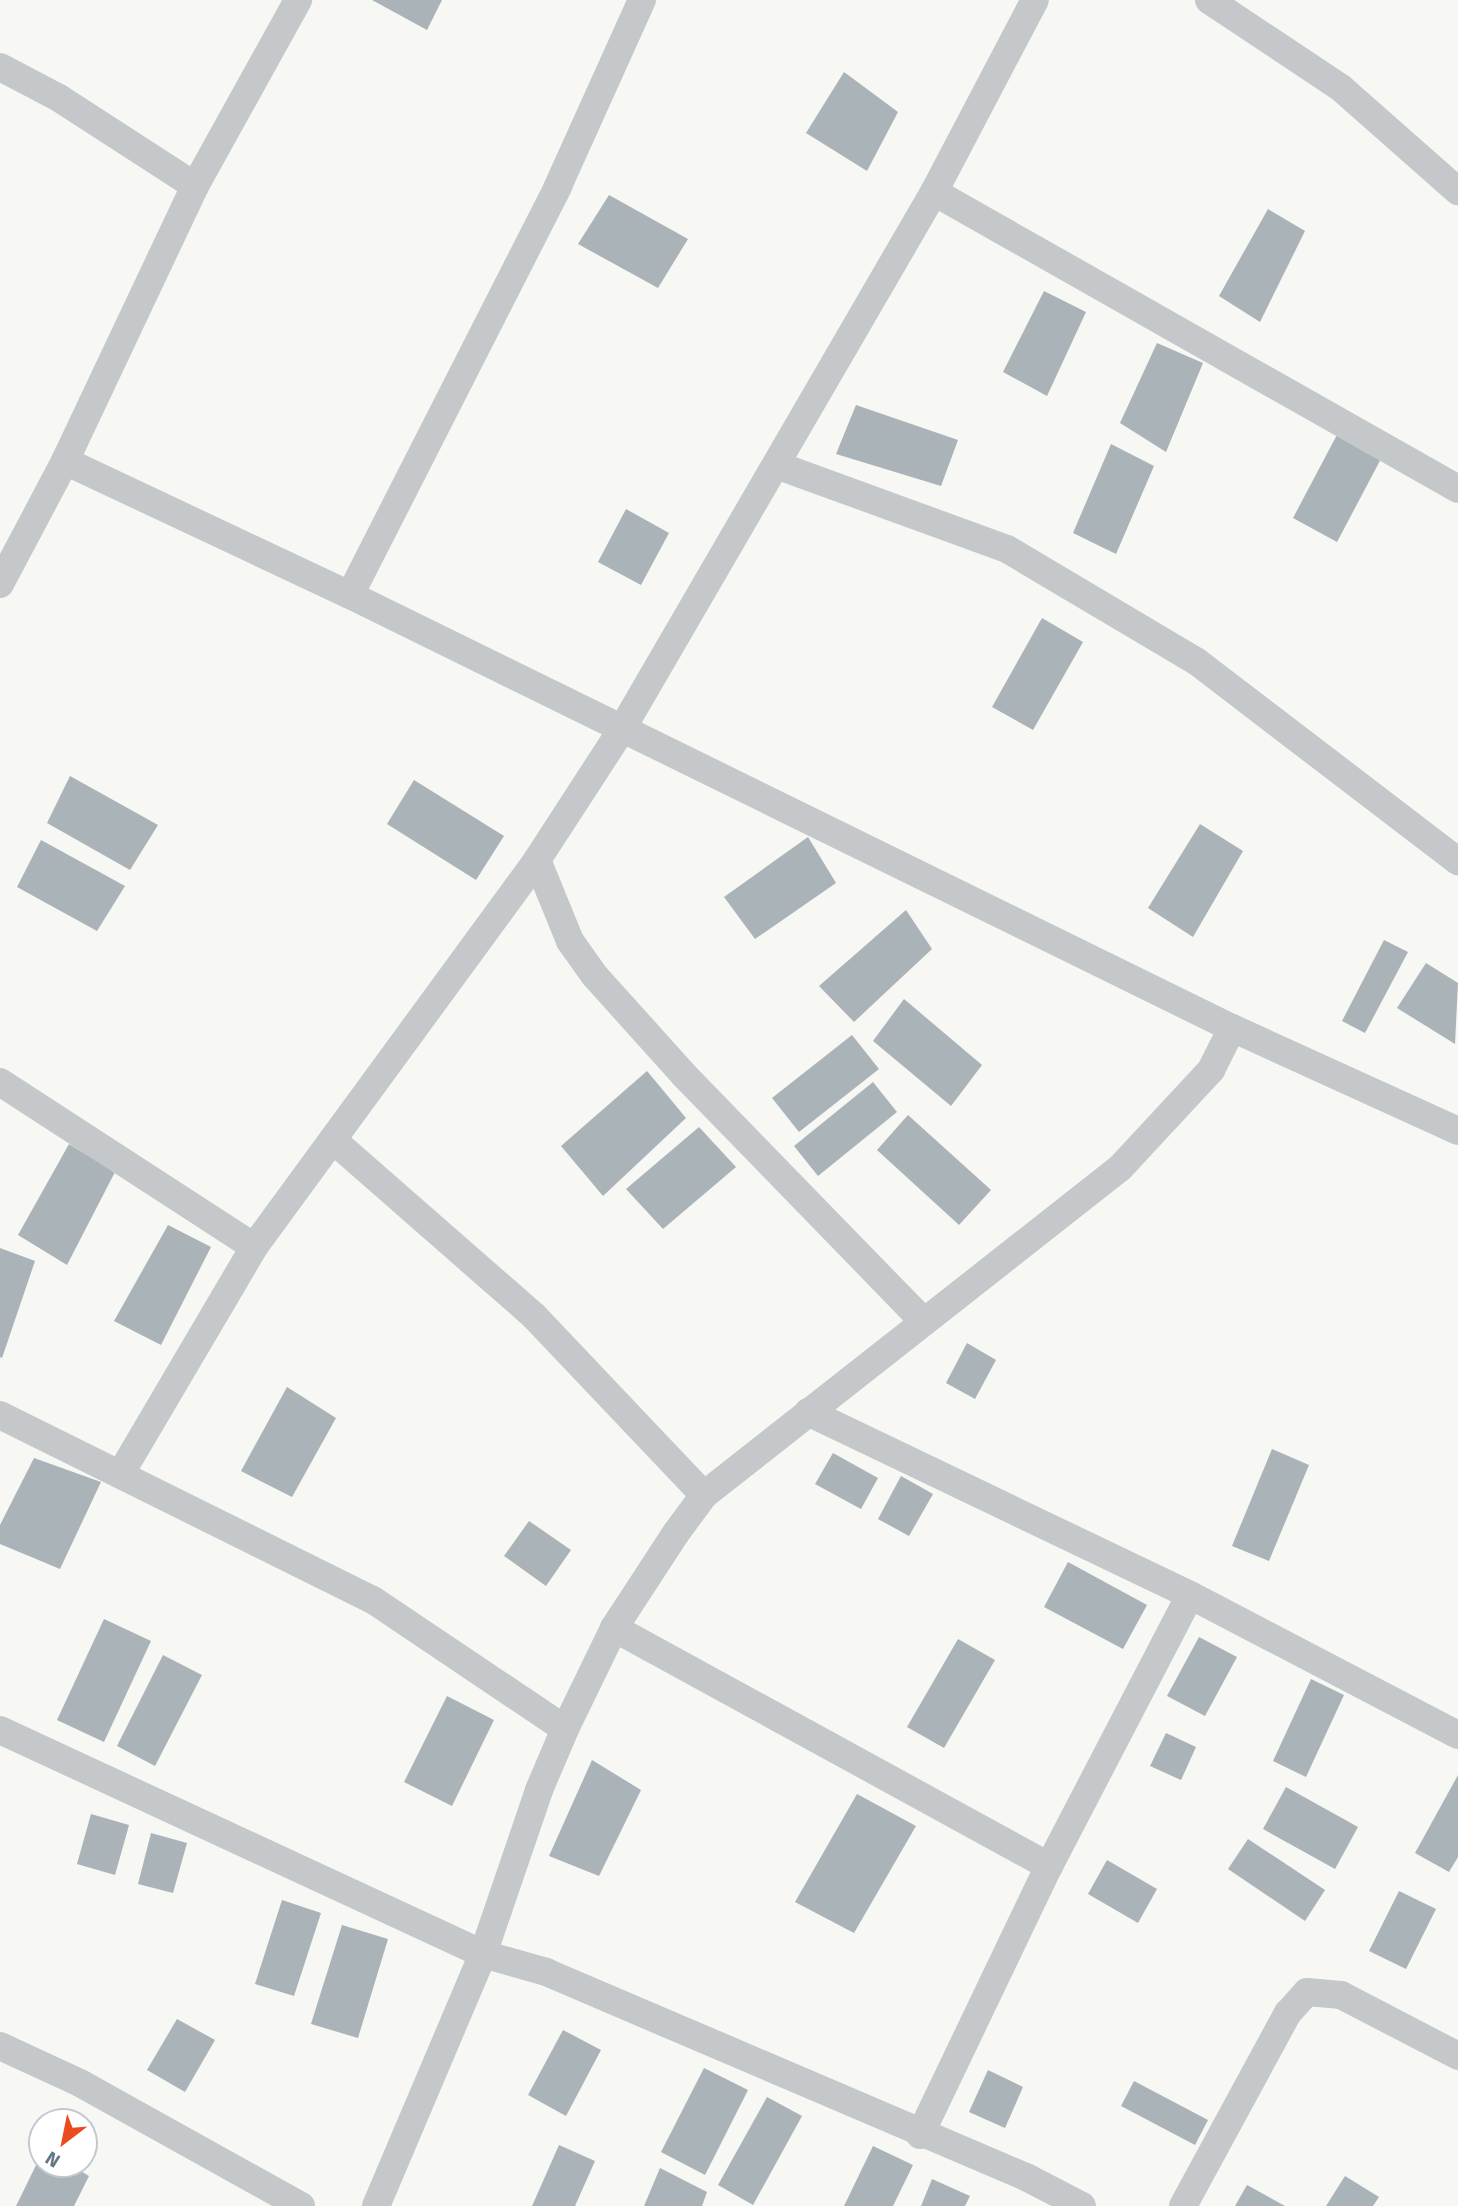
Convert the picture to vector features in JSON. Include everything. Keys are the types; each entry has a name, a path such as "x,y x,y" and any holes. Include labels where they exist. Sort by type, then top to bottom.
{"street":[{"path":"0,584 65,461 195,186 298,0"},
{"path":"350,594 558,186 642,0"},
{"path":"121,1473 254,1247 537,860 622,729 779,466 934,192 1035,0"},
{"path":"1209,0 1341,88 1458,191"},
{"path":"0,67 58,98 195,186"},
{"path":"934,192 1458,489"},
{"path":"65,461 350,594 1232,1028 1458,1131"},
{"path":"779,466 1007,549 1196,661 1458,861"},
{"path":"537,860 570,941 595,976 684,1075 924,1322"},
{"path":"376,2206 483,1954 539,1790 565,1729 614,1628 704,1495 1120,1168 1211,1070 1232,1028"},
{"path":"0,1082 254,1247"},
{"path":"333,1140 534,1317 704,1495"},
{"path":"808,1412 1190,1595 1458,1735"},
{"path":"0,1415 373,1600 565,1729"},
{"path":"920,2135 1049,1866 1190,1595"},
{"path":"614,1628 1049,1866"},
{"path":"0,1730 483,1954 546,1972 920,2135 1026,2178 1083,2206"},
{"path":"1182,2206 1288,2013 1307,1992 1341,1995 1458,2056"},
{"path":"0,2046 80,2083 302,2206"}],"building":[{"path":"372,0 442,0 427,30"},
{"path":"844,72 898,112 867,171 806,133"},
{"path":"609,195 688,239 658,288 578,244"},
{"path":"1268,209 1305,231 1260,322 1219,296"},
{"path":"1044,291 1086,312 1047,396 1003,372"},
{"path":"1157,343 1203,363 1166,452 1120,423"},
{"path":"856,405 958,440 941,486 836,454"},
{"path":"1339,431 1383,455 1337,542 1293,518"},
{"path":"1111,444 1154,466 1116,554 1073,533"},
{"path":"626,509 669,533 641,585 598,562"},
{"path":"1042,618 1083,642 1033,730 992,707"},
{"path":"70,776 158,825 130,870 47,823"},
{"path":"414,780 504,836 476,880 387,824"},
{"path":"1200,824 1243,851 1193,937 1148,908"},
{"path":"808,837 836,883 755,939 724,897"},
{"path":"41,840 125,886 97,931 17,887"},
{"path":"906,910 932,949 854,1022 819,986"},
{"path":"1384,940 1408,952 1365,1033 1342,1021"},
{"path":"1426,963 1458,983 1455,1044 1397,1008"},
{"path":"904,999 982,1065 951,1106 873,1041"},
{"path":"852,1035 879,1069 799,1132 772,1098"},
{"path":"647,1071 686,1118 603,1196 561,1146"},
{"path":"873,1082 897,1112 818,1176 794,1146"},
{"path":"908,1115 991,1190 959,1225 877,1150"},
{"path":"699,1127 736,1167 663,1229 626,1189"},
{"path":"69,1144 115,1172 67,1265 18,1235"},
{"path":"168,1225 211,1247 161,1345 114,1321"},
{"path":"0,1248 35,1261 2,1358 0,1357"},
{"path":"967,1343 996,1360 975,1399 946,1383"},
{"path":"287,1387 336,1418 292,1497 241,1471"},
{"path":"1272,1449 1309,1465 1269,1561 1232,1546"},
{"path":"833,1453 878,1478 861,1509 815,1484"},
{"path":"34,1458 101,1482 60,1569 0,1544 0,1525"},
{"path":"901,1476 933,1494 909,1536 878,1519"},
{"path":"529,1521 571,1550 546,1586 504,1556"},
{"path":"1068,1562 1147,1605 1123,1649 1044,1607"},
{"path":"104,1619 151,1641 104,1742 57,1720"},
{"path":"1199,1637 1237,1657 1205,1716 1167,1696"},
{"path":"958,1639 995,1660 944,1748 907,1727"},
{"path":"163,1655 202,1675 155,1766 117,1746"},
{"path":"1311,1679 1344,1695 1306,1777 1273,1761"},
{"path":"447,1696 494,1720 452,1806 404,1782"},
{"path":"1166,1733 1196,1747 1181,1780 1150,1766"},
{"path":"592,1760 641,1790 599,1876 549,1856"},
{"path":"1458,1775 1458,1857 1449,1872 1415,1853"},
{"path":"1286,1787 1358,1827 1335,1869 1263,1829"},
{"path":"857,1794 916,1826 854,1933 795,1902"},
{"path":"91,1814 129,1825 115,1875 77,1864"},
{"path":"151,1833 187,1843 173,1893 138,1884"},
{"path":"1248,1839 1325,1890 1305,1921 1228,1869"},
{"path":"1107,1860 1157,1889 1138,1923 1088,1894"},
{"path":"1399,1891 1436,1909 1406,1969 1369,1951"},
{"path":"282,1900 321,1913 294,1996 255,1984"},
{"path":"342,1925 388,1939 358,2038 311,2024"},
{"path":"177,2019 215,2040 185,2092 147,2070"},
{"path":"563,2030 601,2050 566,2116 528,2095"},
{"path":"704,2068 748,2090 705,2175 661,2152"},
{"path":"988,2070 1023,2087 1005,2128 969,2112"},
{"path":"1134,2081 1208,2120 1195,2145 1121,2106"},
{"path":"767,2097 802,2116 753,2205 718,2185"},
{"path":"559,2145 595,2161 575,2206 532,2206"},
{"path":"873,2146 913,2165 893,2206 844,2206"},
{"path":"660,2168 707,2192 702,2206 644,2206"},
{"path":"1345,2176 1379,2197 1373,2206 1326,2206"},
{"path":"30,2178 88,2178 74,2206 16,2206"},
{"path":"932,2179 970,2196 965,2206 921,2206"},
{"path":"1247,2185 1285,2206 1235,2206"}]}
